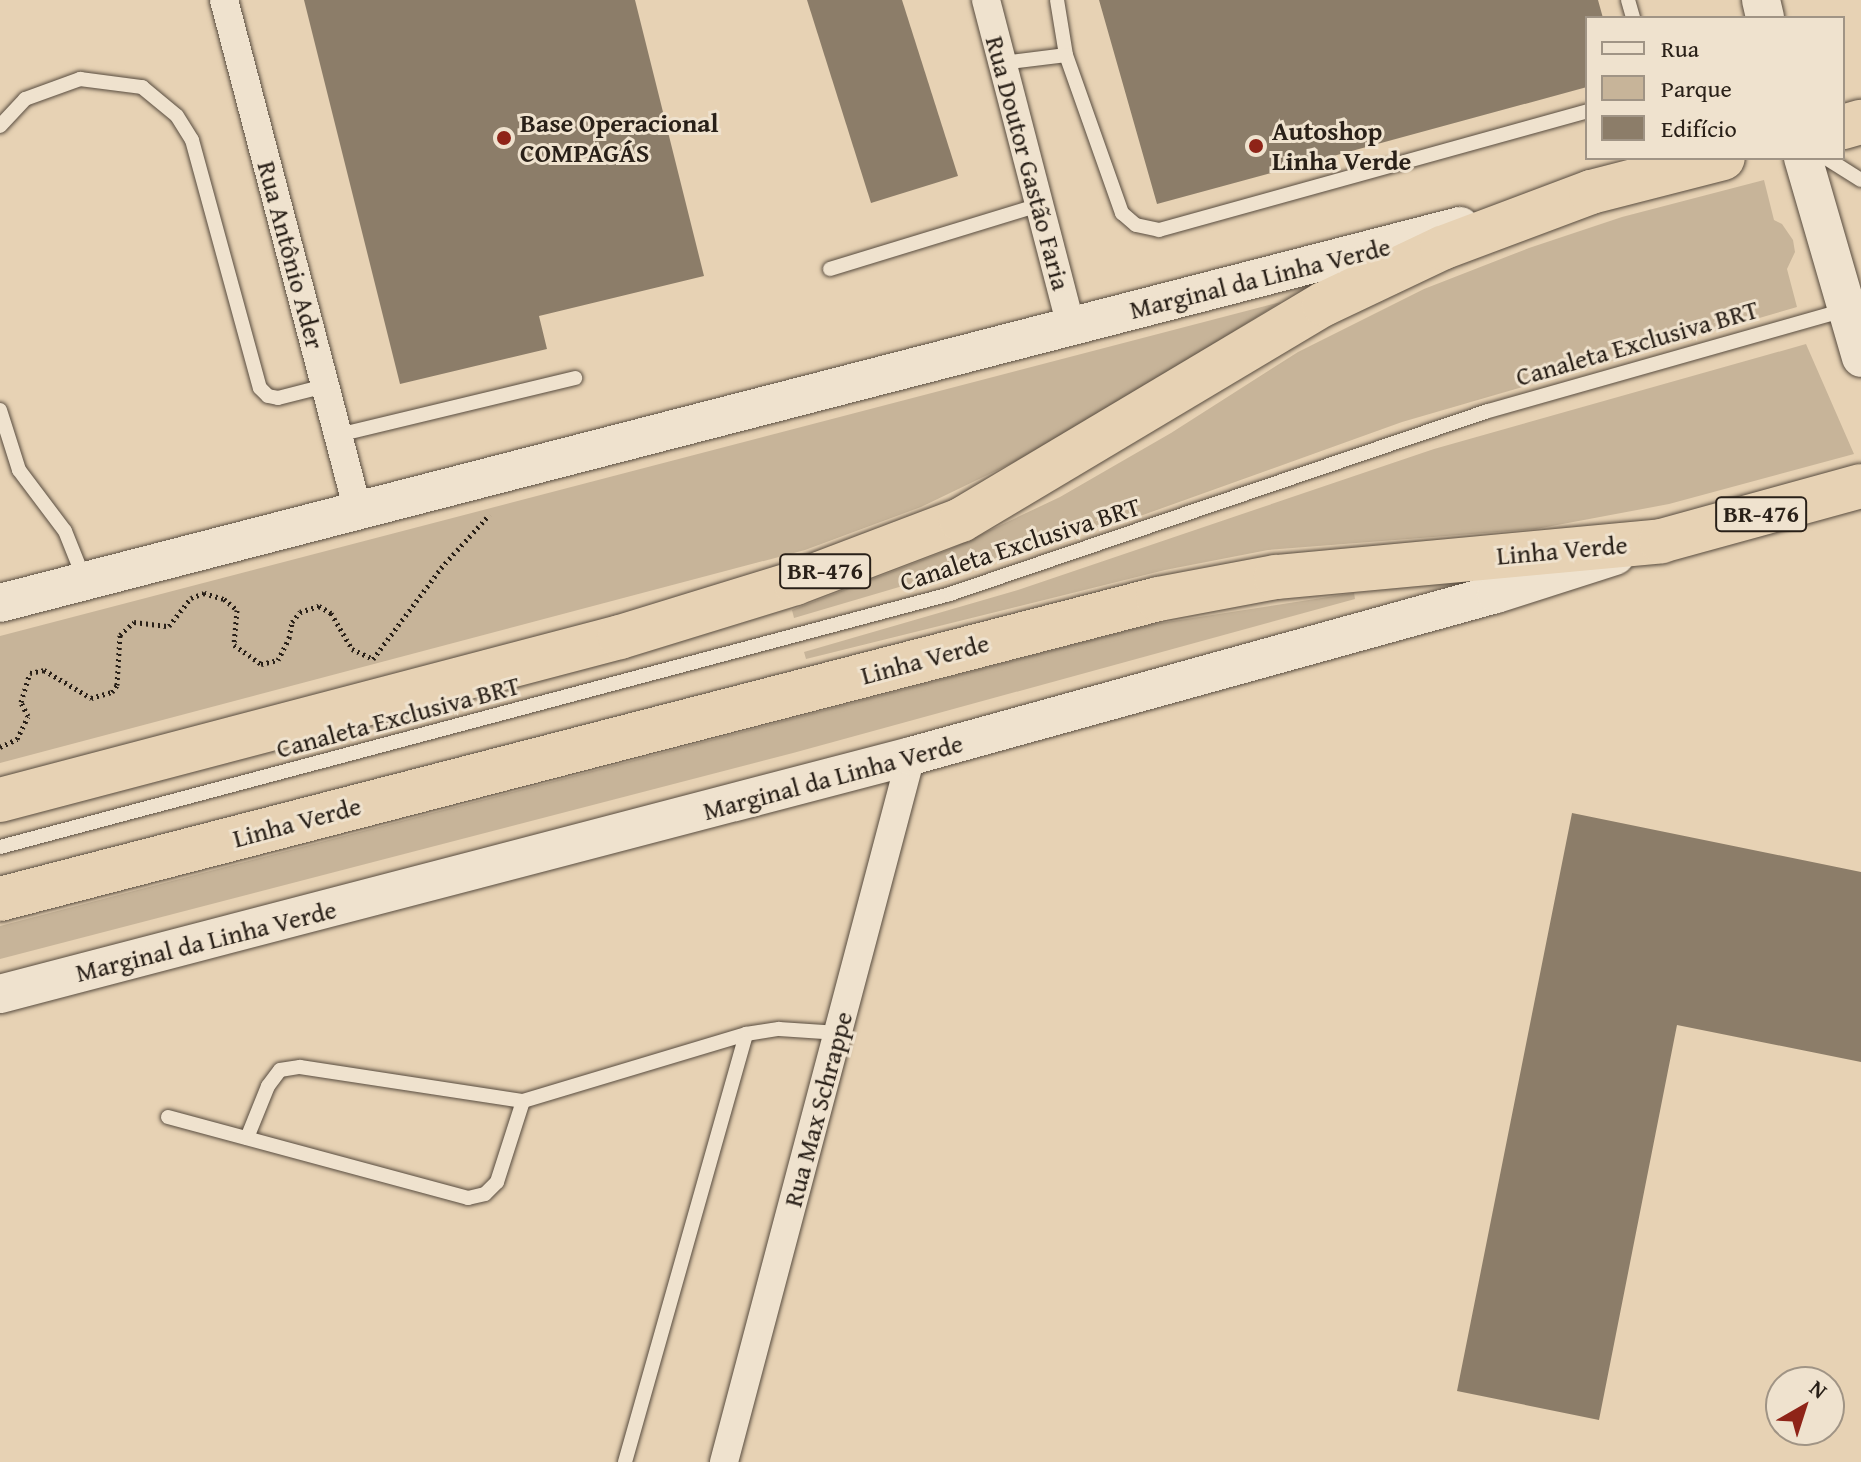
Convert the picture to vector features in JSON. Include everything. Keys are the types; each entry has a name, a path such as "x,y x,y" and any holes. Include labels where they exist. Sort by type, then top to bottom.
{"highway":[{"name":"BR-476","path":"0,800 620,637 795,583 961,520 1324,304 1442,248 1664,165 1706,160"},
{"name":"Linha Verde","path":"0,899 1158,599 1276,577 1661,541 1861,486"}],"main road":[{"path":"1804,160 1853,308 1861,358"},
{"name":"Marginal da Linha Verde","path":"0,603 1591,192"},
{"name":"Marginal da Linha Verde","path":"0,994 911,756 1496,594 1661,541"}],"street":[{"name":"Rua Antônio Ader","path":"224,0 358,511"},
{"name":"Rua Doutor Gastão Faria","path":"986,0 1071,326"},
{"name":"Rua Max Schrappe","path":"724,1462 911,756"}],"lane":[{"path":"1057,0 1066,55 1122,213 1136,225 1159,230 1585,112"},
{"path":"1002,63 1066,55"},
{"path":"0,126 25,99 80,79 142,87 177,116 192,140 260,388 268,396 278,398 325,386"},
{"path":"1829,160 1861,180"},
{"path":"830,269 1039,205"},
{"name":"Canaleta Exclusiva BRT","path":"0,847 937,598 1488,411 1853,308"},
{"path":"338,435 575,378"},
{"path":"0,410 19,470 65,531 85,581"},
{"path":"247,1138 268,1086 280,1070 300,1067 523,1101 746,1034 779,1029 839,1033"},
{"path":"625,1462 746,1034"},
{"path":"168,1117 468,1198 485,1194 497,1182 523,1101"}],"path":[{"path":"0,747 17,739 28,716 21,702 30,673 44,670 91,698 112,692 117,685 120,635 134,622 169,626 191,598 204,593 224,599 237,610 234,645 261,664 278,660 289,638 292,622 300,612 319,606 331,613 352,649 373,659 441,568 493,510"}],"green space":[{"path":"1764,180 1774,220 1782,224 1793,240 1795,252 1787,269 1797,307 1402,422 1143,515 794,618 792,610 948,550 1060,497 1171,433 1298,352 1424,289 1529,248 1622,217"},
{"path":"1281,302 1058,441 921,507 805,550 0,763 0,636"},
{"path":"1806,344 1854,454 1669,504 1536,529 1268,550 1165,570 806,659 804,652 1018,590 1434,449"},
{"path":"1354,593 1355,599 793,753 0,959 0,926 1154,624"}],"building":[{"name":"Base Operacional COMPAGÁS","path":"304,0 635,0 704,276 539,316 547,349 400,384"},
{"path":"807,0 902,0 958,176 871,203"},
{"name":"Autoshop Linha Verde","path":"1099,0 1598,0 1602,16 1585,16 1585,88 1157,204"},
{"path":"1572,813 1861,872 1861,1062 1677,1025 1599,1420 1457,1391"}],"place":[{"name":"Base Operacional COMPAGÁS","path":"504,138"},
{"name":"Autoshop Linha Verde","path":"1256,146"}]}
